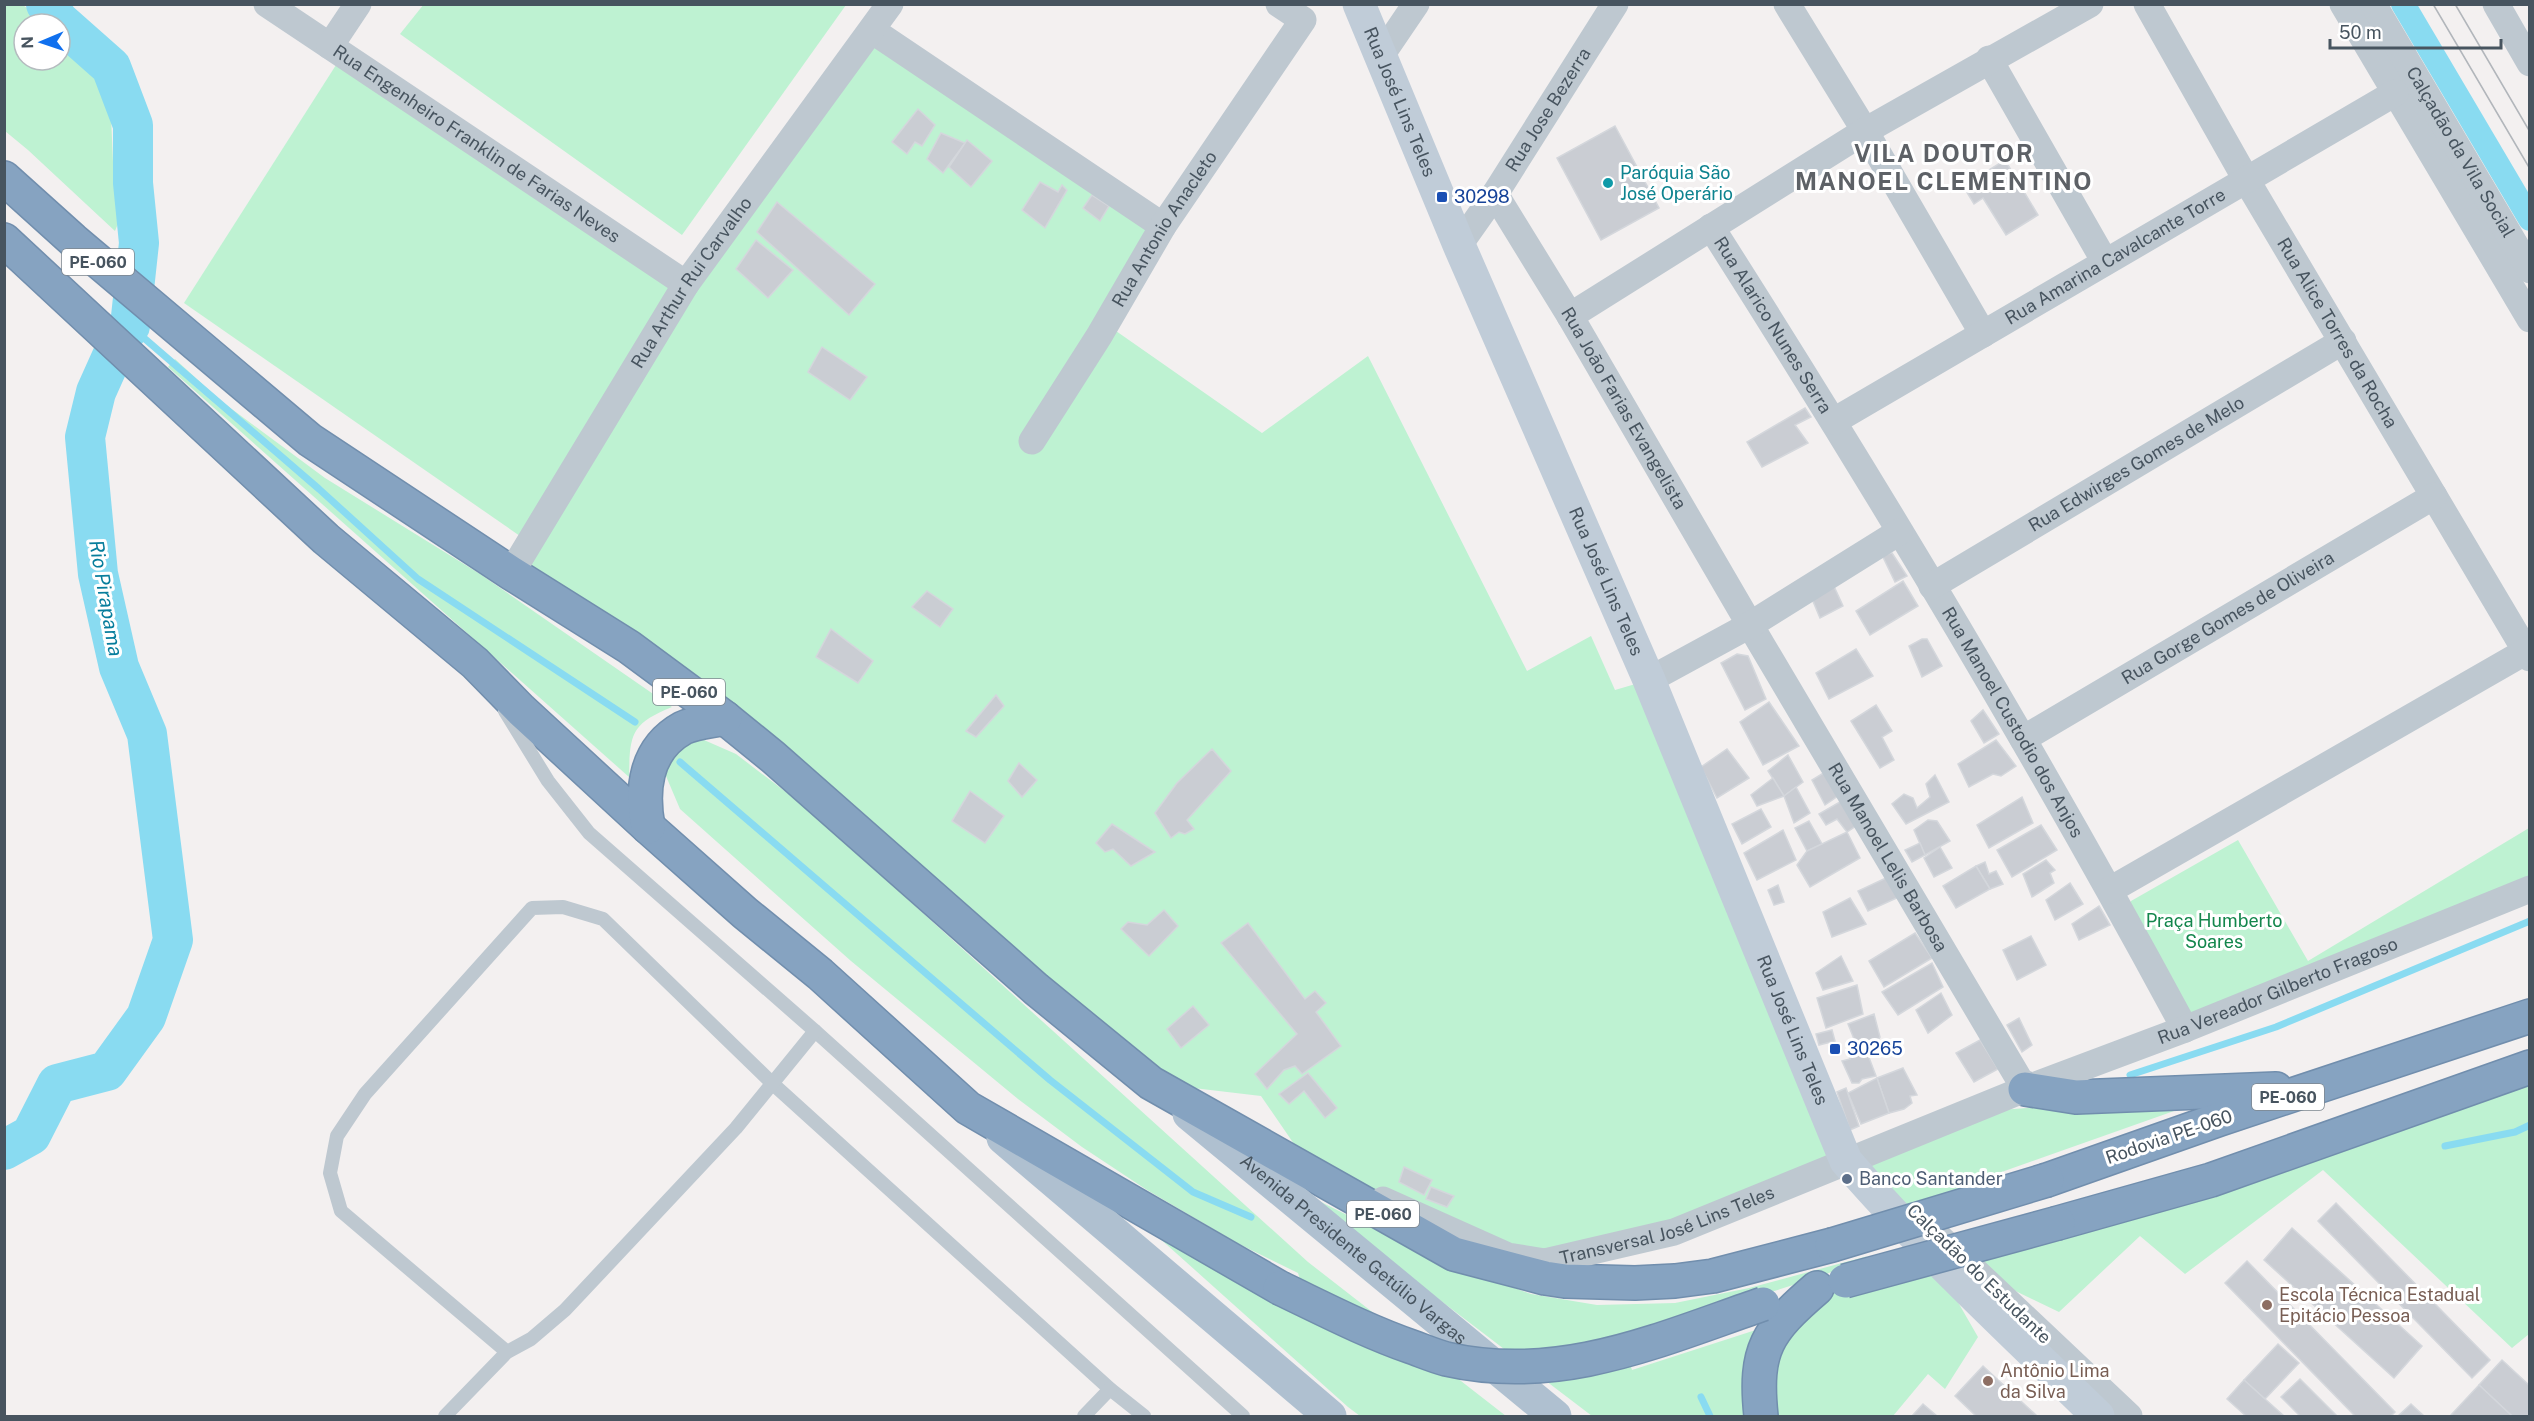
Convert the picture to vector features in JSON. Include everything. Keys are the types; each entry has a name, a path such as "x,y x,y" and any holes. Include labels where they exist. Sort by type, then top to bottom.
{"highway":[{"name":"PE-060","path":"4,178 194,344 310,440 511,573 629,647 725,718 782,765 1036,989 1151,1083 1316,1176"},
{"name":"PE-060","path":"4,240 326,539 475,663 521,710 648,827 745,913 820,974 968,1107 1280,1288 1371,1332 1446,1359 1528,1368 1552,1367 1614,1354 1763,1304 2211,1180 2529,1067"},
{"path":"648,827 644,807 644,786 659,749 685,727 725,718"},
{"name":"Rodovia PE-060","path":"1316,1176 1454,1254 1565,1281 1635,1283 1713,1276 1832,1245 2047,1180 2529,1016"},
{"path":"2025,1089 2076,1097 2317,1087"},
{"path":"1761,1416 1758,1377 1762,1351 1783,1318 1831,1285"}],"main road":[{"name":"Avenida Presidente Getúlio Vargas","path":"1151,1083 1555,1416"},
{"path":"968,1107 1330,1416"}],"street":[{"name":"Rua Engenheiro Franklin de Farias Neves","path":"267,4 686,284"},
{"path":"330,46 358,4"},
{"name":"Rua Arthur Rui Carvalho","path":"511,573 686,284 873,31 890,4"},
{"name":"Rua Antonio Anacleto","path":"1032,441 1099,336 1163,226 1304,20 1279,4"},
{"name":"Rua José Lins Teles","path":"1359,4 1459,245 1649,680 1846,1161 1950,1272 2098,1416"},
{"path":"1380,57 1416,4"},
{"name":"Rua Jose Bezerra","path":"1459,245 1495,194 1615,4"},
{"path":"1787,4 1983,334"},
{"path":"1570,316 1864,131 2090,4"},
{"name":"Rua Alice Torres da Rocha","path":"2147,4 2247,181 2528,653"},
{"path":"2343,4 2529,320"},
{"name":"Calçadão da Vila Social","path":"2373,4 2529,270"},
{"path":"2496,4 2529,63"},
{"path":"2510,4 2529,38"},
{"path":"873,31 1163,226"},
{"path":"1989,60 2105,262"},
{"name":"Rua Amarina Cavalcante Torre","path":"1834,421 2395,93"},
{"name":"Rua João Farias Evangelista","path":"1495,194 1570,316 1750,625"},
{"name":"Rua Alarico Nunes Serra","path":"1711,227 1834,421"},
{"name":"Rua Edwirges Gomes de Melo","path":"1932,586 2343,341"},
{"name":"Rua Manoel Custodio dos Anjos","path":"1834,421 2023,739 2110,890 2185,1029"},
{"name":"Rua Gorge Gomes de Oliveira","path":"2023,739 2434,496"},
{"path":"1649,680 1750,625 1899,532"},
{"name":"Rua Manoel Lelis Barbosa","path":"1750,625 2025,1089"},
{"path":"2110,890 2528,653"},
{"name":"Rua Vereador Gilberto Fragoso","path":"1885,1146 2025,1089 2185,1029 2529,890"},
{"name":"Transversal José Lins Teles","path":"1316,1176 1395,1204 1508,1256 1545,1262 1674,1232 1885,1146"},
{"name":"Calçadão do Estudante","path":"1885,1146 1878,1171 1882,1181 1972,1270 2129,1416"}],"lane":[{"path":"475,663 548,781 589,833 815,1031 1243,1416"},
{"path":"507,1352 341,1211 330,1173 337,1136 365,1094 532,908 563,907 603,919 773,1084 1110,1389 1144,1416"},
{"path":"445,1416 507,1352 531,1339 565,1310 736,1128 815,1031"},
{"path":"1084,1416 1110,1389"}],"green space":[{"path":"424,4 846,5 682,235 400,34"},
{"path":"4,5 23,5 31,12 12,12 12,72 72,72 72,50 106,84 111,116 113,162 125,206 115,231 28,150 5,131"},
{"path":"874,32 1159,225 1106,324 1262,433 1368,356 1527,671 1591,636 1615,690 1649,680 1846,1161 1671,1225 1557,1248 1635,1283 1565,1281 1316,1176 1261,1096 1151,1083 921,886 511,573 686,284"},
{"path":"336,65 672,287 520,536 184,303"},
{"path":"175,359 221,401 325,478 480,574 672,707 648,719 635,733 630,751 629,777 168,367"},
{"path":"704,740 736,754 808,809 1308,1262 1506,1416 1360,1416 1348,1407 1157,1236 1313,1321 1298,1273 1237,1243 1147,1190 1082,1147 1018,1099 851,961 680,809 663,769 682,742"},
{"name":"Praça Humberto Soares","path":"2529,828 2529,883 2192,1016 2129,907 2131,901 2238,840 2308,961"},
{"path":"2529,1060 2529,1334 2512,1348 2323,1170 2185,1274 2140,1236 2059,1312 1972,1270 1972,1247"},
{"path":"2191,1105 1996,1174 1943,1196 1894,1208 1860,1162 2000,1110 2053,1106"},
{"path":"1293,1188 1431,1257 1531,1294 1597,1305 1675,1303 1749,1288 1868,1256 1822,1276 1622,1339 1632,1370 1765,1327 1749,1416 1592,1416"},
{"path":"1932,1257 1978,1337 1945,1389 1928,1374 1893,1416 1767,1416 1784,1297"}],"building":[{"path":"918,109 935,125 922,146 915,142 907,154 892,142"},
{"name":"Paróquia São José Operário","path":"1615,126 1659,208 1601,240 1557,158"},
{"path":"941,133 965,143 943,173 927,159"},
{"path":"967,140 992,161 971,187 949,167"},
{"path":"2005,160 2038,215 2006,235 1983,198 1974,204 1963,186"},
{"path":"1040,182 1058,192 1062,185 1067,190 1045,228 1022,210"},
{"path":"1092,195 1109,206 1100,221 1083,208"},
{"path":"777,202 875,284 849,315 757,232"},
{"path":"756,240 793,270 768,298 736,269"},
{"path":"822,347 867,377 850,400 808,372"},
{"path":"1805,408 1811,417 1795,425 1808,443 1762,467 1747,442"},
{"path":"1892,553 1907,576 1895,582 1882,555"},
{"path":"1903,581 1918,606 1870,635 1856,611"},
{"path":"1832,582 1843,606 1820,618 1810,594"},
{"path":"927,591 953,609 940,627 912,607"},
{"path":"831,629 873,661 858,683 816,657"},
{"path":"1922,639 1927,639 1942,666 1922,677 1909,646"},
{"path":"1856,649 1873,676 1829,699 1816,673"},
{"path":"1737,654 1748,656 1766,699 1745,710 1721,663"},
{"path":"996,695 1004,706 976,737 966,731"},
{"path":"1769,702 1799,746 1763,765 1740,722"},
{"path":"1876,705 1892,731 1882,737 1894,760 1880,768 1851,721"},
{"path":"1983,710 1999,734 1984,743 1971,721"},
{"path":"1996,740 2016,766 2001,776 1993,774 1969,787 1958,764"},
{"path":"1212,749 1231,771 1187,820 1194,829 1185,834 1179,832 1171,838 1155,813 1177,783"},
{"path":"1727,749 1749,778 1717,798 1701,767"},
{"path":"1788,755 1803,782 1784,796 1768,771"},
{"path":"1019,763 1037,780 1022,797 1008,781"},
{"path":"1825,772 1838,796 1825,805 1812,780"},
{"path":"1935,775 1949,802 1906,824 1892,804 1904,794 1913,798 1917,808 1930,797 1926,784"},
{"path":"1773,778 1784,796 1757,806 1751,795"},
{"path":"1796,787 1810,813 1794,823 1784,796"},
{"path":"970,791 1004,816 985,843 952,821"},
{"path":"2022,797 2033,823 1989,848 1977,825"},
{"path":"1845,799 1859,824 1847,832 1837,819 1826,825 1819,814"},
{"path":"1761,809 1771,827 1742,844 1732,824"},
{"path":"1928,820 1937,821 1950,841 1925,855 1914,830"},
{"path":"1809,821 1822,844 1807,851 1795,828"},
{"path":"1112,824 1155,852 1131,866 1113,849 1105,852 1096,843"},
{"path":"2041,825 2057,850 2012,877 1997,850"},
{"path":"1783,830 1796,860 1757,880 1744,853"},
{"path":"1847,832 1860,858 1810,887 1797,865 1807,851"},
{"path":"1920,843 1925,855 1912,862 1905,850"},
{"path":"1940,847 1952,868 1934,877 1924,858"},
{"path":"2046,860 2055,870 2050,873 2054,883 2032,897 2023,874"},
{"path":"1985,862 1989,874 1996,871 2003,884 1990,889 1976,866"},
{"path":"1976,866 1990,889 1956,908 1943,886"},
{"path":"1886,878 1899,897 1868,911 1858,891"},
{"path":"2070,883 2083,904 2055,920 2046,900"},
{"path":"1778,885 1784,902 1774,905 1768,890"},
{"path":"1850,898 1866,924 1832,937 1823,912"},
{"path":"2099,906 2110,925 2079,940 2072,924"},
{"path":"1164,910 1178,926 1149,956 1121,929 1128,922 1147,925"},
{"path":"1248,923 1305,999 1315,991 1326,1003 1316,1012 1341,1046 1302,1074 1295,1066 1284,1070 1267,1089 1255,1074 1297,1034 1221,943"},
{"path":"1915,933 1932,958 1884,987 1869,961"},
{"path":"2031,936 2046,965 2017,980 2003,950"},
{"path":"1841,956 1853,981 1823,990 1816,973"},
{"path":"1932,963 1943,987 1898,1015 1882,992"},
{"path":"1857,985 1863,1014 1826,1028 1817,998"},
{"path":"1941,993 1952,1015 1928,1033 1916,1010"},
{"path":"1193,1006 1209,1025 1181,1048 1167,1029"},
{"path":"1874,1014 1880,1037 1878,1040 1856,1044 1848,1024"},
{"path":"2019,1018 2032,1045 2022,1052 2007,1025"},
{"path":"1832,1030 1835,1041 1819,1045 1816,1034"},
{"path":"1980,1040 1998,1069 1974,1082 1956,1053"},
{"path":"1865,1047 1876,1076 1862,1079 1859,1083 1852,1083 1842,1061 1850,1059 1848,1051"},
{"path":"1903,1068 1917,1095 1910,1096 1912,1103 1904,1109 1889,1113 1877,1078"},
{"path":"1308,1073 1337,1108 1325,1118 1304,1091 1289,1104 1279,1094"},
{"path":"1877,1078 1889,1113 1861,1124 1848,1093"},
{"path":"1846,1088 1859,1126 1850,1130 1837,1092"},
{"path":"1404,1167 1432,1180 1424,1195 1399,1182"},
{"path":"1431,1187 1454,1196 1447,1207 1426,1199"},
{"path":"2336,1203 2490,1360 2472,1378 2318,1221"},
{"path":"2292,1228 2422,1346 2394,1378 2264,1260"},
{"path":"2247,1261 2395,1412 2391,1416 2355,1416 2225,1283"},
{"path":"2278,1344 2299,1363 2265,1399 2244,1380"},
{"path":"2502,1360 2530,1386 2530,1416 2512,1416 2479,1385"},
{"path":"1983,1366 2037,1416 1976,1416 1955,1396"},
{"path":"2300,1379 2337,1416 2300,1416 2281,1397"},
{"path":"2244,1380 2284,1416 2246,1416 2227,1399"},
{"path":"2479,1385 2512,1416 2451,1415"},
{"path":"1923,1404 1937,1416 1912,1416"},
{"path":"2411,1404 2424,1416 2398,1416"}],"waterway":[{"name":"Rio Pirapama","path":"4,1150 31,1135 57,1084 107,1071 146,1017 173,940 147,734 119,667 98,574 85,437 96,392 118,343 130,326 139,243 133,183 133,125 111,67 59,21 46,4"},
{"path":"2403,4 2530,219"},
{"path":"130,326 319,489 418,579 635,722"},
{"path":"680,762 1050,1080 1193,1192 1251,1217"},
{"path":"2130,1075 2276,1027 2530,921"},
{"path":"2445,1146 2515,1132 2530,1125"},
{"path":"1701,1397 1710,1416"}],"tram line":[{"path":"2433,4 2530,169"},
{"path":"2455,4 2530,132"}],"place":[{"name":"Paróquia São José Operário","path":"1608,183"},
{"name":"30298","path":"1442,197"},
{"name":"30265","path":"1835,1049"},
{"name":"Banco Santander","path":"1847,1179"},
{"name":"Escola Técnica Estadual Epitácio Pessoa","path":"2267,1305"},
{"name":"Antônio Lima da Silva","path":"1988,1381"}],"district":[{"name":"VILA DOUTOR MANOEL CLEMENTINO","path":"1944,168"}]}
